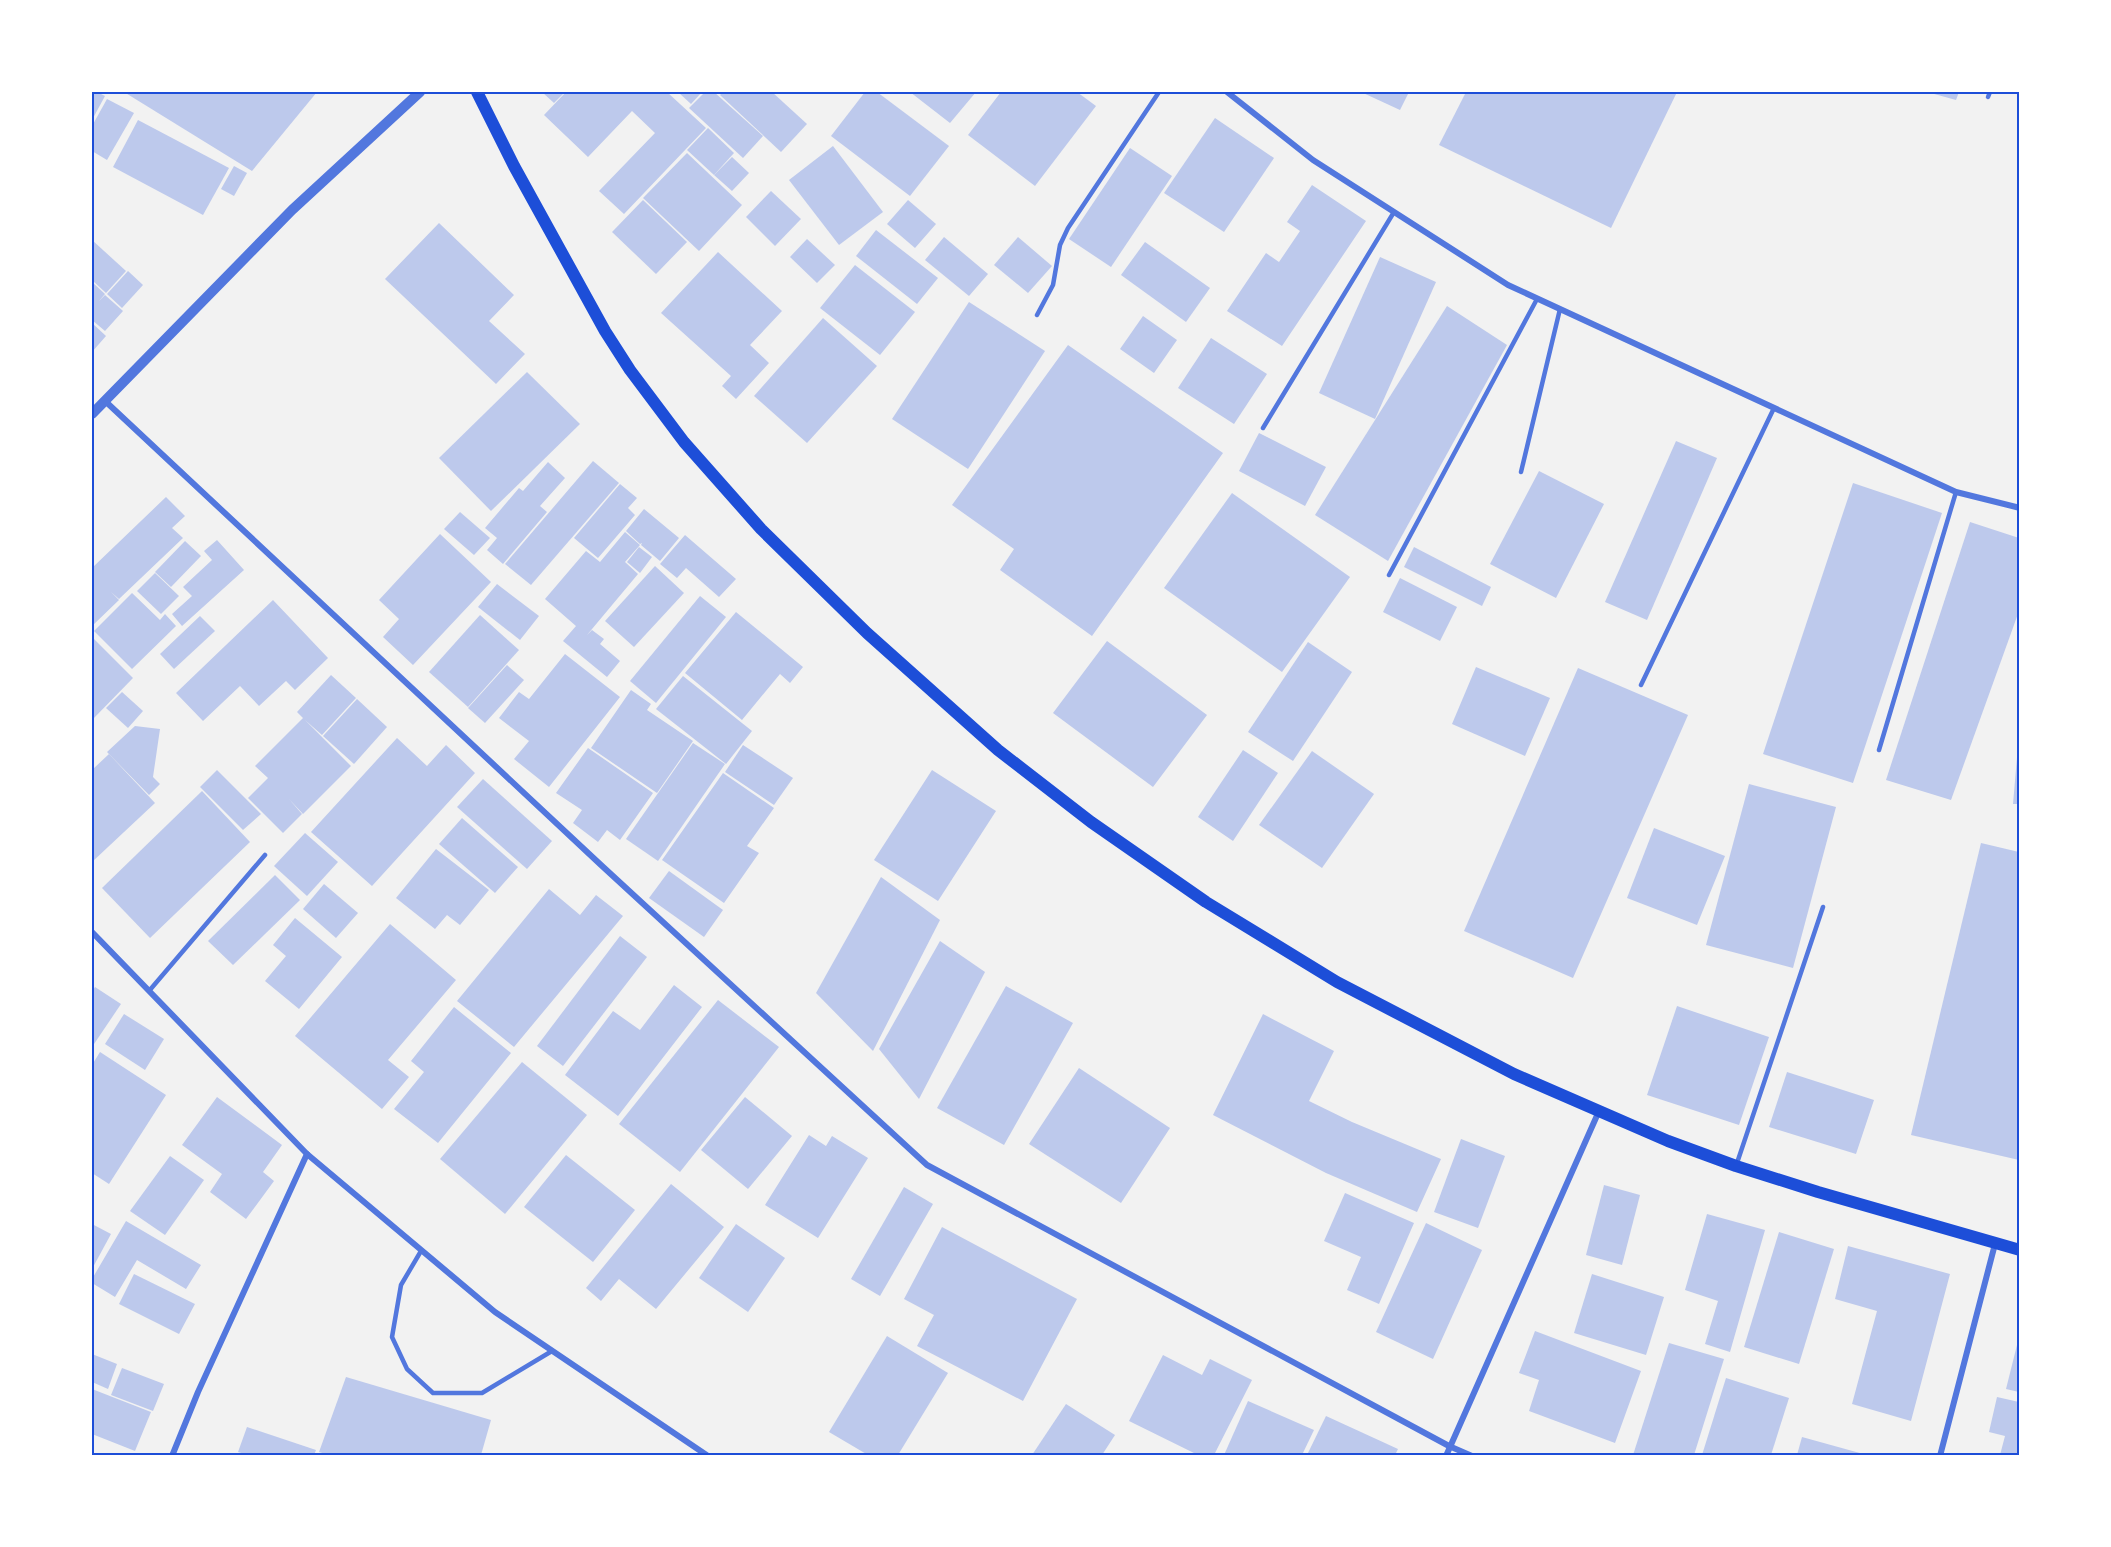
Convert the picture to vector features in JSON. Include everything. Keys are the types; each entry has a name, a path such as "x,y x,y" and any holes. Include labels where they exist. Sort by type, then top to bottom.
{"main road":[{"path":"477,92 514,166 605,332 684,442 761,529 817,586 998,750 1037,782 1206,902 1337,982 1514,1074 1736,1166 2019,1250"}],"street":[{"path":"92,414 292,210 420,92"},
{"path":"1227,92 1313,160 1508,285 1956,492 2019,508"},
{"path":"104,400 600,865 927,1165 1449,1446 1472,1455"},
{"path":"92,932 307,1154 421,1251 495,1312 708,1455"},
{"path":"1446,1455 1599,1111"},
{"path":"172,1455 198,1392 307,1154"},
{"path":"1940,1455 1995,1244"}],"lane":[{"path":"1037,315 1053,285 1060,245 1068,228 1159,92"},
{"path":"1263,428 1394,212"},
{"path":"1389,575 1537,299"},
{"path":"1521,472 1560,309"},
{"path":"1641,685 1774,408"},
{"path":"1879,750 1956,492"},
{"path":"149,991 265,855"},
{"path":"1736,1166 1823,907"},
{"path":"421,1251 401,1285 392,1337 407,1369 433,1393 482,1394 552,1351"}],"building":[{"path":"92,92 105,96 92,120"},
{"path":"124,92 317,92 252,171"},
{"path":"542,92 565,92 554,103"},
{"path":"566,92 667,92 706,128 624,214 599,191 655,133 632,111 588,157 544,115"},
{"path":"678,92 702,92 691,104"},
{"path":"705,92 714,92 763,136 743,158 689,108"},
{"path":"723,92 772,92 807,124 781,152 720,95"},
{"path":"865,92 877,92 949,146 910,196 831,136"},
{"path":"910,92 976,92 950,123"},
{"path":"1001,92 1077,92 1096,106 1035,186 968,135"},
{"path":"1361,92 1409,92 1400,110"},
{"path":"1466,92 1677,92 1611,228 1439,145"},
{"path":"1927,92 1959,92 1956,100"},
{"path":"107,99 134,113 107,160 92,151 92,126"},
{"path":"1215,118 1274,158 1224,232 1164,193"},
{"path":"138,120 229,168 203,215 113,167"},
{"path":"708,128 734,153 714,175 687,150"},
{"path":"833,146 883,212 839,245 789,180"},
{"path":"1130,148 1172,176 1111,267 1069,239"},
{"path":"687,153 742,205 699,251 643,198"},
{"path":"732,157 749,173 732,191 714,175"},
{"path":"234,166 247,173 234,196 221,189"},
{"path":"1312,185 1366,221 1282,346 1227,311 1266,253 1279,262 1300,231 1287,222"},
{"path":"771,191 801,219 775,246 746,217"},
{"path":"643,200 687,242 656,274 612,232"},
{"path":"908,200 936,224 915,248 887,224"},
{"path":"439,223 514,295 489,321 525,354 496,384 385,279"},
{"path":"876,230 938,278 917,304 856,256"},
{"path":"944,237 988,274 969,296 925,260"},
{"path":"1018,237 1052,266 1028,293 994,265"},
{"path":"807,239 835,265 817,283 790,257"},
{"path":"92,240 126,271 106,293 92,280"},
{"path":"1145,242 1210,288 1186,322 1121,275"},
{"path":"718,252 782,311 750,345 769,363 736,399 722,386 731,376 661,313"},
{"path":"1380,257 1436,282 1375,419 1319,393"},
{"path":"855,265 915,312 880,355 820,308"},
{"path":"128,271 143,285 122,308 107,294"},
{"path":"92,282 105,294 99,301 105,295 123,311 105,331 92,320"},
{"path":"969,302 1045,351 968,469 892,419"},
{"path":"1447,306 1507,345 1388,561 1315,515"},
{"path":"1143,316 1177,340 1154,373 1120,349"},
{"path":"823,318 877,366 807,443 754,396"},
{"path":"92,323 106,336 92,352"},
{"path":"1211,338 1267,374 1234,424 1178,388"},
{"path":"1068,345 1223,453 1092,636 1000,570 1014,549 952,505"},
{"path":"527,372 580,424 491,511 439,458"},
{"path":"1259,433 1326,467 1305,506 1239,471"},
{"path":"1676,441 1717,458 1647,620 1605,602"},
{"path":"593,461 619,483 531,585 505,564"},
{"path":"548,462 565,478 540,506 547,512 503,564 487,550 497,538 485,528 519,488 523,491"},
{"path":"1539,471 1604,504 1556,598 1490,564"},
{"path":"1853,483 1942,513 1853,783 1763,754"},
{"path":"620,484 637,498 628,508 635,515 598,558 574,538"},
{"path":"1232,493 1350,577 1282,672 1164,588"},
{"path":"166,497 185,516 172,528 183,538 119,599 111,592 119,600 92,626 92,568"},
{"path":"644,509 679,538 660,561 626,531"},
{"path":"460,512 490,538 474,555 444,529"},
{"path":"1970,522 2019,538 2019,611 1951,800 1886,780"},
{"path":"625,532 640,545 625,562 638,574 587,635 592,630 604,639 600,644 620,661 607,677 563,641 576,626 545,599 586,551 600,562"},
{"path":"440,534 491,582 413,665 383,637 399,619 379,600"},
{"path":"685,535 736,579 719,597 686,568 677,578 660,564"},
{"path":"217,540 244,570 182,626 172,614 192,596 183,587 212,560 204,551"},
{"path":"185,541 201,556 171,587 155,572"},
{"path":"639,547 652,557 640,573 627,562"},
{"path":"1414,547 1491,587 1482,606 1404,567"},
{"path":"655,566 684,593 634,647 605,621"},
{"path":"155,573 179,596 161,614 137,591"},
{"path":"1400,578 1457,607 1440,641 1383,612"},
{"path":"497,584 539,616 520,640 478,607"},
{"path":"132,593 160,620 165,614 176,626 132,669 94,631"},
{"path":"700,596 726,617 656,703 630,681"},
{"path":"273,600 328,658 295,690 286,681 259,706 240,686 203,721 176,693"},
{"path":"736,612 803,667 790,683 780,674 742,720 685,673"},
{"path":"480,615 519,650 468,707 429,672"},
{"path":"200,616 215,631 174,669 160,654"},
{"path":"92,637 133,678 93,719 92,717"},
{"path":"1107,641 1207,715 1153,787 1053,713"},
{"path":"1308,642 1352,672 1293,761 1248,732"},
{"path":"565,654 620,697 549,787 514,759 529,741 499,718 519,692 529,699"},
{"path":"507,665 524,680 485,723 468,708"},
{"path":"1476,667 1550,698 1525,756 1452,724"},
{"path":"1578,668 1688,715 1573,978 1464,931"},
{"path":"331,675 356,698 322,735 305,720 351,766 303,814 289,799 302,814 283,833 248,798 268,778 255,766 303,718 297,712"},
{"path":"683,676 752,731 726,764 656,709"},
{"path":"631,690 651,704 647,710 693,741 657,793 591,748"},
{"path":"122,692 143,711 128,728 106,708"},
{"path":"357,699 387,727 354,764 323,736"},
{"path":"135,726 160,729 153,777 160,784 149,795 107,752"},
{"path":"397,738 427,766 446,745 475,773 372,886 311,832"},
{"path":"693,743 725,764 658,861 626,839"},
{"path":"743,745 793,778 774,805 725,772"},
{"path":"2018,746 2019,804 2013,804"},
{"path":"588,748 653,793 620,840 607,830 598,842 573,823 582,810 556,793"},
{"path":"1243,750 1278,773 1233,841 1198,817"},
{"path":"1312,751 1374,794 1322,868 1259,825"},
{"path":"109,754 155,803 92,862 92,770"},
{"path":"217,770 261,814 243,830 200,787"},
{"path":"932,770 996,811 938,901 874,860"},
{"path":"723,773 774,808 747,846 759,853 724,903 662,860"},
{"path":"483,779 552,841 527,869 457,807"},
{"path":"1749,784 1836,807 1793,968 1706,945"},
{"path":"202,791 250,842 150,938 102,888"},
{"path":"462,818 518,867 495,893 439,844"},
{"path":"1654,828 1725,856 1697,925 1627,898"},
{"path":"305,833 338,862 307,896 274,866"},
{"path":"1981,843 2019,852 2019,1160 1911,1135"},
{"path":"436,849 489,890 460,925 447,915 435,929 396,898"},
{"path":"669,871 723,910 704,937 649,898"},
{"path":"275,875 300,900 233,965 208,941"},
{"path":"881,877 940,920 873,1051 816,993"},
{"path":"324,884 358,913 336,938 303,909"},
{"path":"549,889 580,915 596,895 623,916 514,1047 457,1001"},
{"path":"295,918 342,957 299,1009 265,981 286,956 273,945"},
{"path":"390,924 456,980 388,1060 409,1077 382,1109 295,1036"},
{"path":"620,936 647,957 563,1066 537,1046"},
{"path":"940,941 985,972 919,1099 879,1049"},
{"path":"674,985 702,1007 618,1116 565,1075 613,1011 640,1030"},
{"path":"1006,986 1073,1023 1004,1145 937,1108"},
{"path":"95,987 121,1004 92,1047 92,992"},
{"path":"718,1000 779,1047 680,1172 619,1124"},
{"path":"1677,1006 1769,1037 1739,1125 1647,1095"},
{"path":"454,1007 511,1053 438,1143 394,1109 424,1072 411,1061"},
{"path":"124,1014 164,1039 145,1070 105,1044"},
{"path":"1263,1014 1334,1051 1309,1101 1352,1122 1441,1159 1417,1212 1326,1173 1213,1115"},
{"path":"100,1052 166,1095 109,1184 92,1173 92,1065"},
{"path":"522,1062 587,1115 505,1214 440,1159"},
{"path":"1079,1068 1170,1128 1121,1203 1029,1144"},
{"path":"1787,1072 1874,1100 1856,1154 1769,1127"},
{"path":"217,1097 282,1145 263,1172 274,1181 246,1219 210,1192 222,1174 182,1145"},
{"path":"745,1097 792,1136 748,1189 701,1150"},
{"path":"809,1135 826,1146 832,1136 868,1158 818,1238 765,1205"},
{"path":"1461,1139 1505,1156 1478,1228 1434,1212"},
{"path":"566,1155 635,1210 593,1262 524,1207"},
{"path":"170,1156 204,1180 165,1235 130,1211"},
{"path":"671,1184 724,1227 656,1309 619,1279 601,1301 586,1288"},
{"path":"1604,1185 1640,1195 1622,1265 1586,1255"},
{"path":"904,1187 933,1204 880,1296 851,1279"},
{"path":"1345,1193 1414,1223 1379,1304 1347,1290 1361,1257 1324,1241"},
{"path":"1707,1214 1765,1230 1730,1352 1705,1344 1718,1301 1685,1290"},
{"path":"126,1221 201,1265 186,1289 137,1260 115,1297 92,1283 92,1279"},
{"path":"1426,1223 1482,1250 1433,1359 1376,1332"},
{"path":"92,1224 111,1234 92,1269"},
{"path":"736,1224 785,1258 748,1312 699,1278"},
{"path":"942,1227 1077,1299 1023,1401 917,1346 934,1315 904,1299"},
{"path":"1779,1232 1834,1249 1799,1364 1744,1347"},
{"path":"1848,1246 1950,1274 1911,1421 1852,1404 1877,1311 1835,1299"},
{"path":"134,1274 195,1304 179,1334 119,1304"},
{"path":"1592,1274 1664,1297 1646,1355 1574,1333"},
{"path":"1535,1331 1641,1371 1615,1443 1529,1411 1539,1380 1519,1373"},
{"path":"887,1336 948,1373 898,1455 868,1455 829,1432"},
{"path":"2019,1337 2019,1392 2006,1389"},
{"path":"1669,1343 1724,1359 1694,1455 1633,1455"},
{"path":"92,1354 117,1364 108,1389 92,1382"},
{"path":"1163,1355 1202,1375 1210,1359 1252,1380 1214,1455 1198,1455 1129,1421"},
{"path":"122,1368 164,1384 153,1411 111,1395"},
{"path":"346,1377 491,1420 481,1455 329,1455 319,1452"},
{"path":"1726,1378 1789,1398 1771,1455 1702,1455"},
{"path":"92,1389 151,1412 135,1451 92,1434"},
{"path":"1997,1397 2019,1402 2019,1455 2000,1455 2005,1436 1989,1432"},
{"path":"1248,1401 1314,1430 1302,1455 1224,1455"},
{"path":"1066,1404 1115,1435 1102,1455 1032,1455"},
{"path":"1326,1416 1398,1449 1395,1455 1307,1455"},
{"path":"247,1427 316,1450 314,1455 248,1455 238,1452"},
{"path":"1802,1437 1867,1455 1797,1455"}]}
